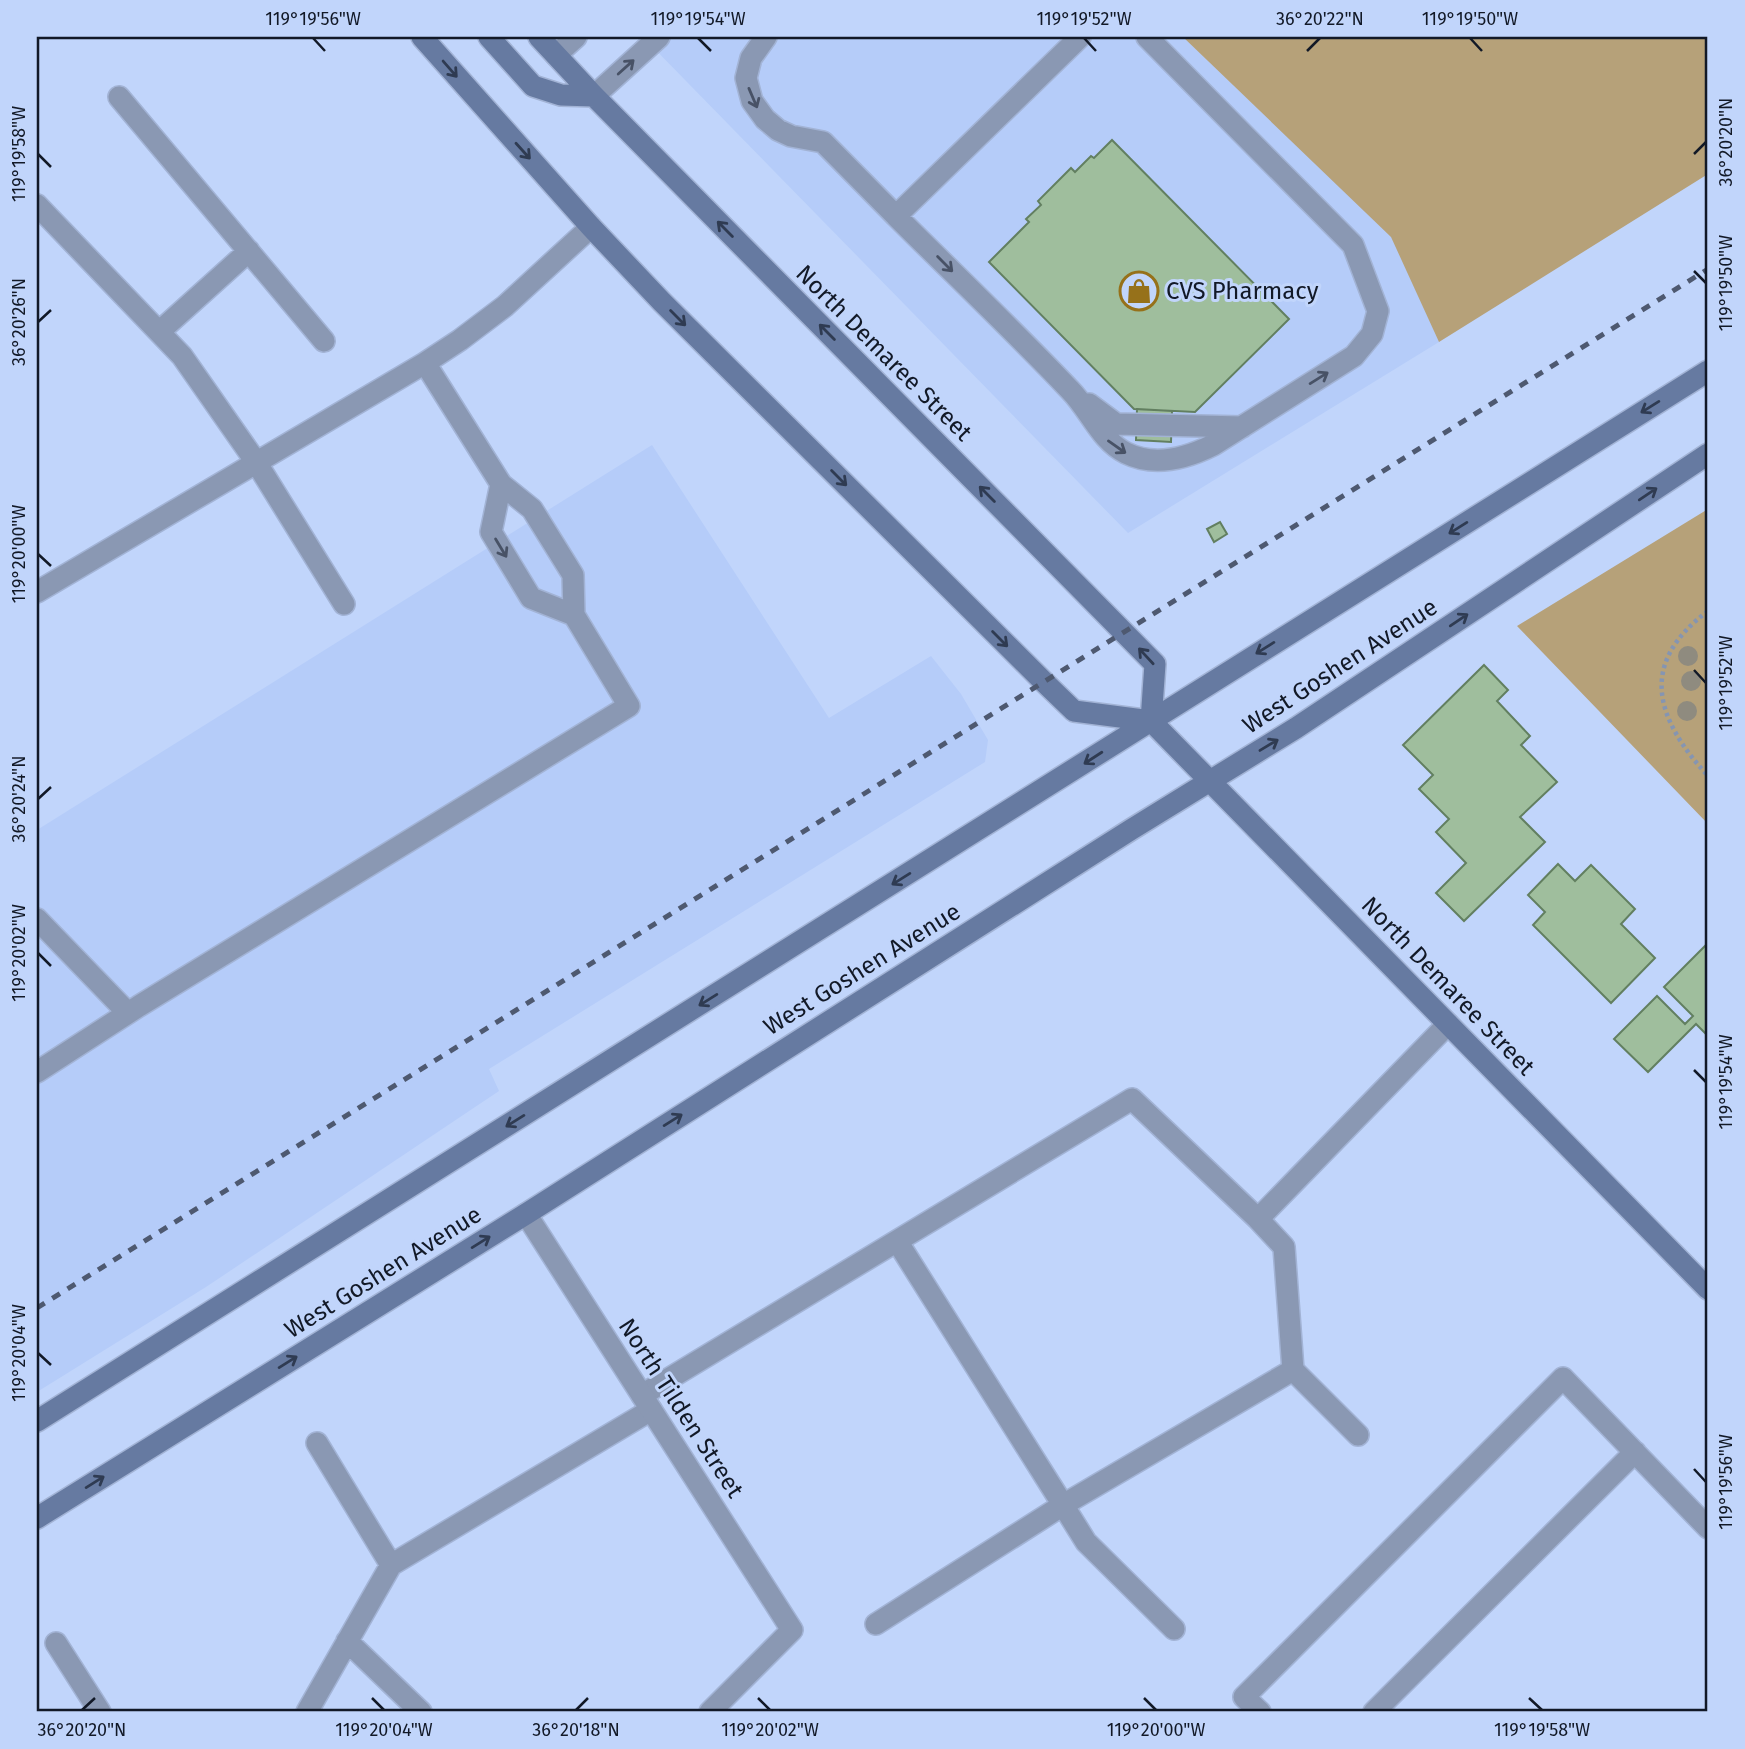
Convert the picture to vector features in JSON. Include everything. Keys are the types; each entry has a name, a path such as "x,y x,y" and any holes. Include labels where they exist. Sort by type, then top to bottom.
{"main road":[{"path":"422,37 662,302 1074,711 1151,720"},
{"path":"489,37 533,86 561,94 594,96"},
{"name":"North Demaree Street","path":"539,37 594,96 1154,663 1151,720 1708,1289"},
{"path":"37,1421 1708,371"},
{"name":"West Goshen Avenue","path":"37,1518 526,1214 1307,721 1708,454"}],"street":[{"path":"556,55 576,37"},
{"path":"594,96 659,37"},
{"path":"766,37 751,58 746,78 752,101 765,119 791,136 823,142 1073,392 1116,424 1243,427"},
{"path":"897,216 1080,37"},
{"path":"1073,392 1111,444 1128,454 1145,460 1172,459 1195,454 1243,427 1354,356 1372,334 1378,311 1353,245 1147,37"},
{"path":"119,97 324,341"},
{"path":"37,205 182,356 256,462 344,604"},
{"path":"37,592 460,340 505,306 592,227"},
{"path":"159,332 249,251"},
{"path":"37,1072 128,1013 629,706 574,615 573,575 532,509 501,484 425,363"},
{"path":"501,484 491,533 531,598 574,615"},
{"path":"37,919 128,1013"},
{"path":"1258,1219 1448,1024"},
{"path":"307,1712 391,1565 897,1241 1132,1099 1284,1247 1293,1370 1359,1435"},
{"name":"North Tilden Street","path":"526,1214 792,1630 710,1712"},
{"path":"897,1241 1086,1542 1174,1629"},
{"path":"876,1624 1062,1505 1293,1370"},
{"path":"1260,1712 1244,1696 1563,1378 1708,1528"},
{"path":"317,1443 391,1565"},
{"path":"1374,1712 1635,1452"},
{"path":"347,1641 421,1712"},
{"path":"56,1643 100,1712"}],"path":[{"path":"1708,611 1684,632 1670,650 1661,684 1666,714 1675,733 1693,760 1708,776"}],"shaded area":[{"path":"643,37 1183,37 1392,237 1439,342 1128,533"},
{"path":"1183,37 1708,37 1708,174 1439,342 1391,237"},
{"path":"652,445 829,718 931,656 961,694 988,740 985,762 489,1069 499,1091 206,1287 37,1392 37,830"},
{"path":"1708,509 1708,824 1517,626"}],"building":[{"name":"CVS Pharmacy","path":"1112,140 1289,319 1195,412 1134,409 989,262 1029,222 1026,219 1041,205 1038,201 1071,168 1075,172"},
{"path":"1137,409 1172,411 1171,442 1136,440"},
{"path":"1220,522 1227,534 1214,542 1207,529"},
{"path":"1484,665 1508,690 1497,701 1530,736 1521,745 1557,782 1520,817 1545,842 1464,921 1436,893 1466,863 1436,832 1449,819 1419,789 1433,775 1403,745"},
{"path":"1558,864 1575,881 1591,865 1635,909 1621,924 1655,958 1611,1003 1533,925 1545,912 1528,895"},
{"path":"1707,944 1708,1036 1696,1024 1648,1072 1614,1039 1657,996 1685,1024 1693,1016 1664,987"}],"railway":[{"path":"37,1308 1708,269"}],"place":[{"name":"CVS Pharmacy","path":"1139,291"}]}
